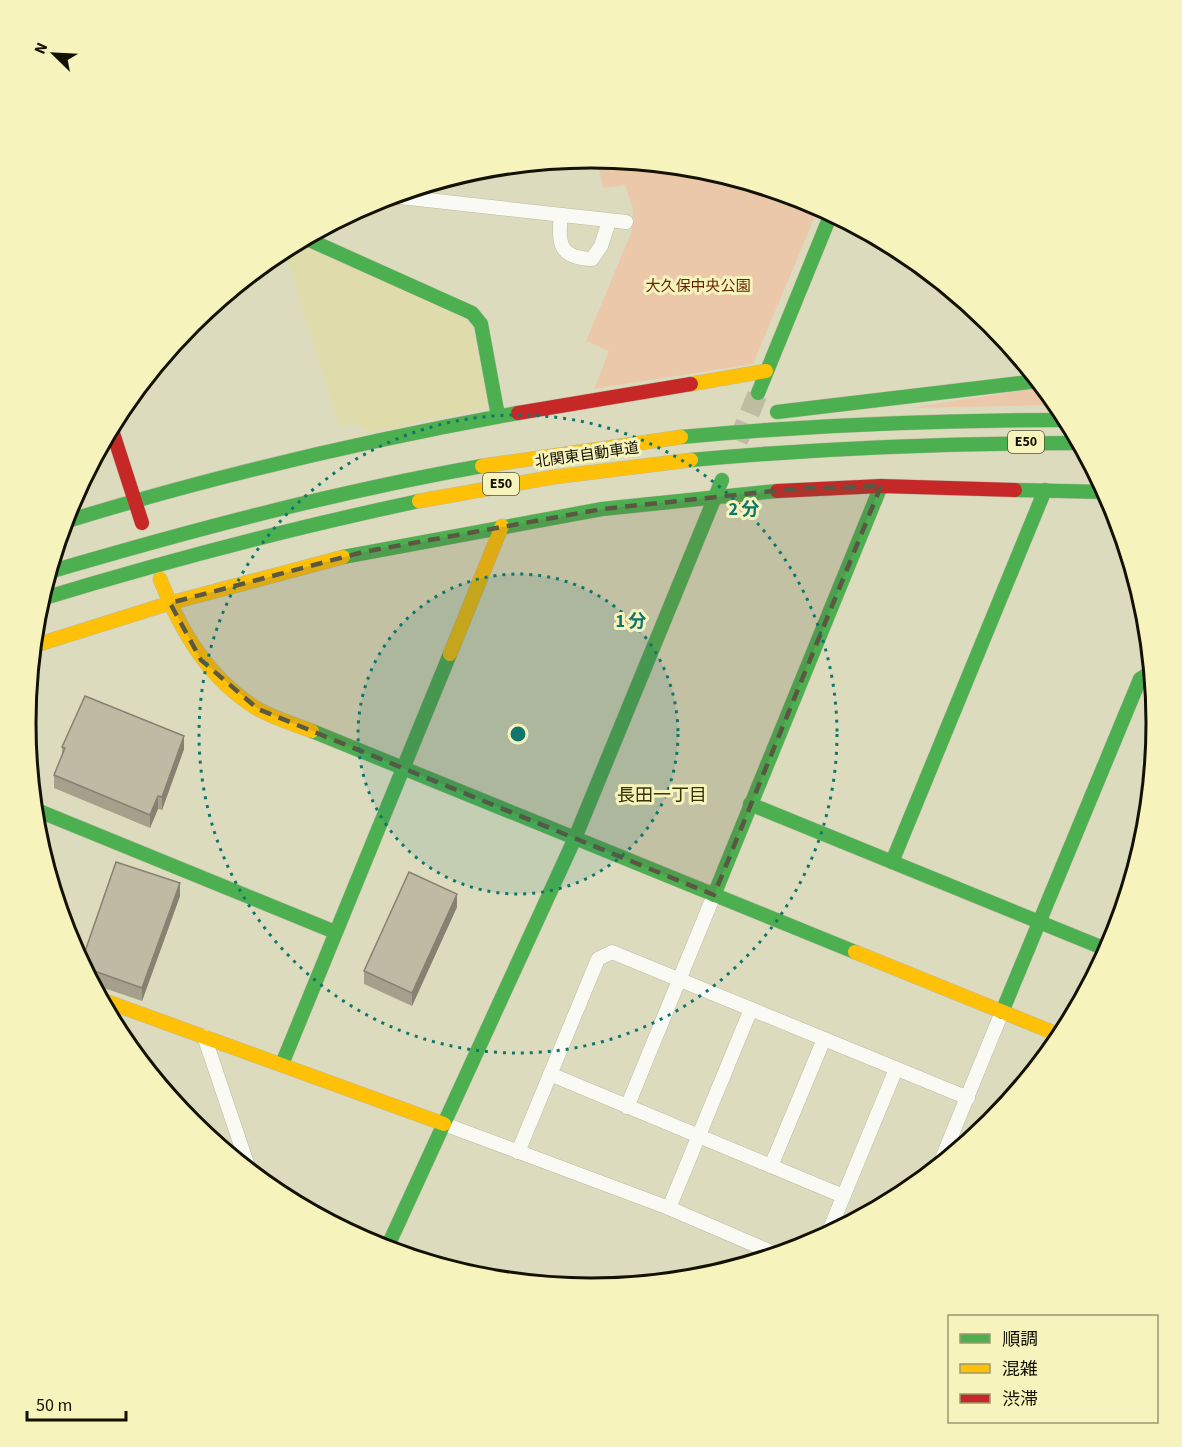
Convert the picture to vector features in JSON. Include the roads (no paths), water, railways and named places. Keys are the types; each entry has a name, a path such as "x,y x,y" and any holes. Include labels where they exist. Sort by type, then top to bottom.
{"main road":[{"path":"758,393 828,222"},
{"path":"315,242 472,313 481,324 498,416"},
{"path":"75,518 134,499 317,452 498,416 766,371"},
{"path":"760,413 1028,382"},
{"path":"503,461 635,431 715,420"},
{"name":"北関東自動車道","path":"58,569 160,537 400,480 503,461 635,441 746,429 886,422 1055,420"},
{"path":"115,439 142,523"},
{"path":"973,442 1043,454 1076,454"},
{"name":"北関東自動車道","path":"51,596 169,559 293,527 504,484 637,464 742,453 880,443 1070,443"},
{"path":"390,1240 574,838 722,480"},
{"path":"714,895 881,486"},
{"path":"42,643 170,603 363,552 602,509 802,488 881,486 1095,492"},
{"path":"892,862 1045,490"},
{"path":"282,1064 502,526"},
{"path":"160,579 183,635 201,660 237,695 258,709 1052,1032"},
{"path":"1002,1012 1140,679 1144,677"},
{"path":"750,804 1099,946"},
{"path":"44,813 335,932"},
{"path":"111,1003 444,1124"}],"street":[{"path":"412,198 626,222"},
{"path":"561,216 560,244 567,254 580,259 592,259 601,246 609,221"},
{"path":"627,1107 714,895"},
{"path":"518,1152 598,959 612,952 968,1098"},
{"path":"669,1208 751,1009"},
{"path":"946,1150 1002,1012"},
{"path":"204,1036 245,1158"},
{"path":"771,1166 824,1039"},
{"path":"832,1223 896,1069"},
{"path":"550,1074 843,1196"},
{"path":"444,1124 669,1208 766,1250"}],"tunnel":[{"path":"738,441 758,393"}],"district":[{"name":"長田一丁目","path":"662,795"}],"park label":[{"name":"大久保中央公園","path":"698,286"}]}
